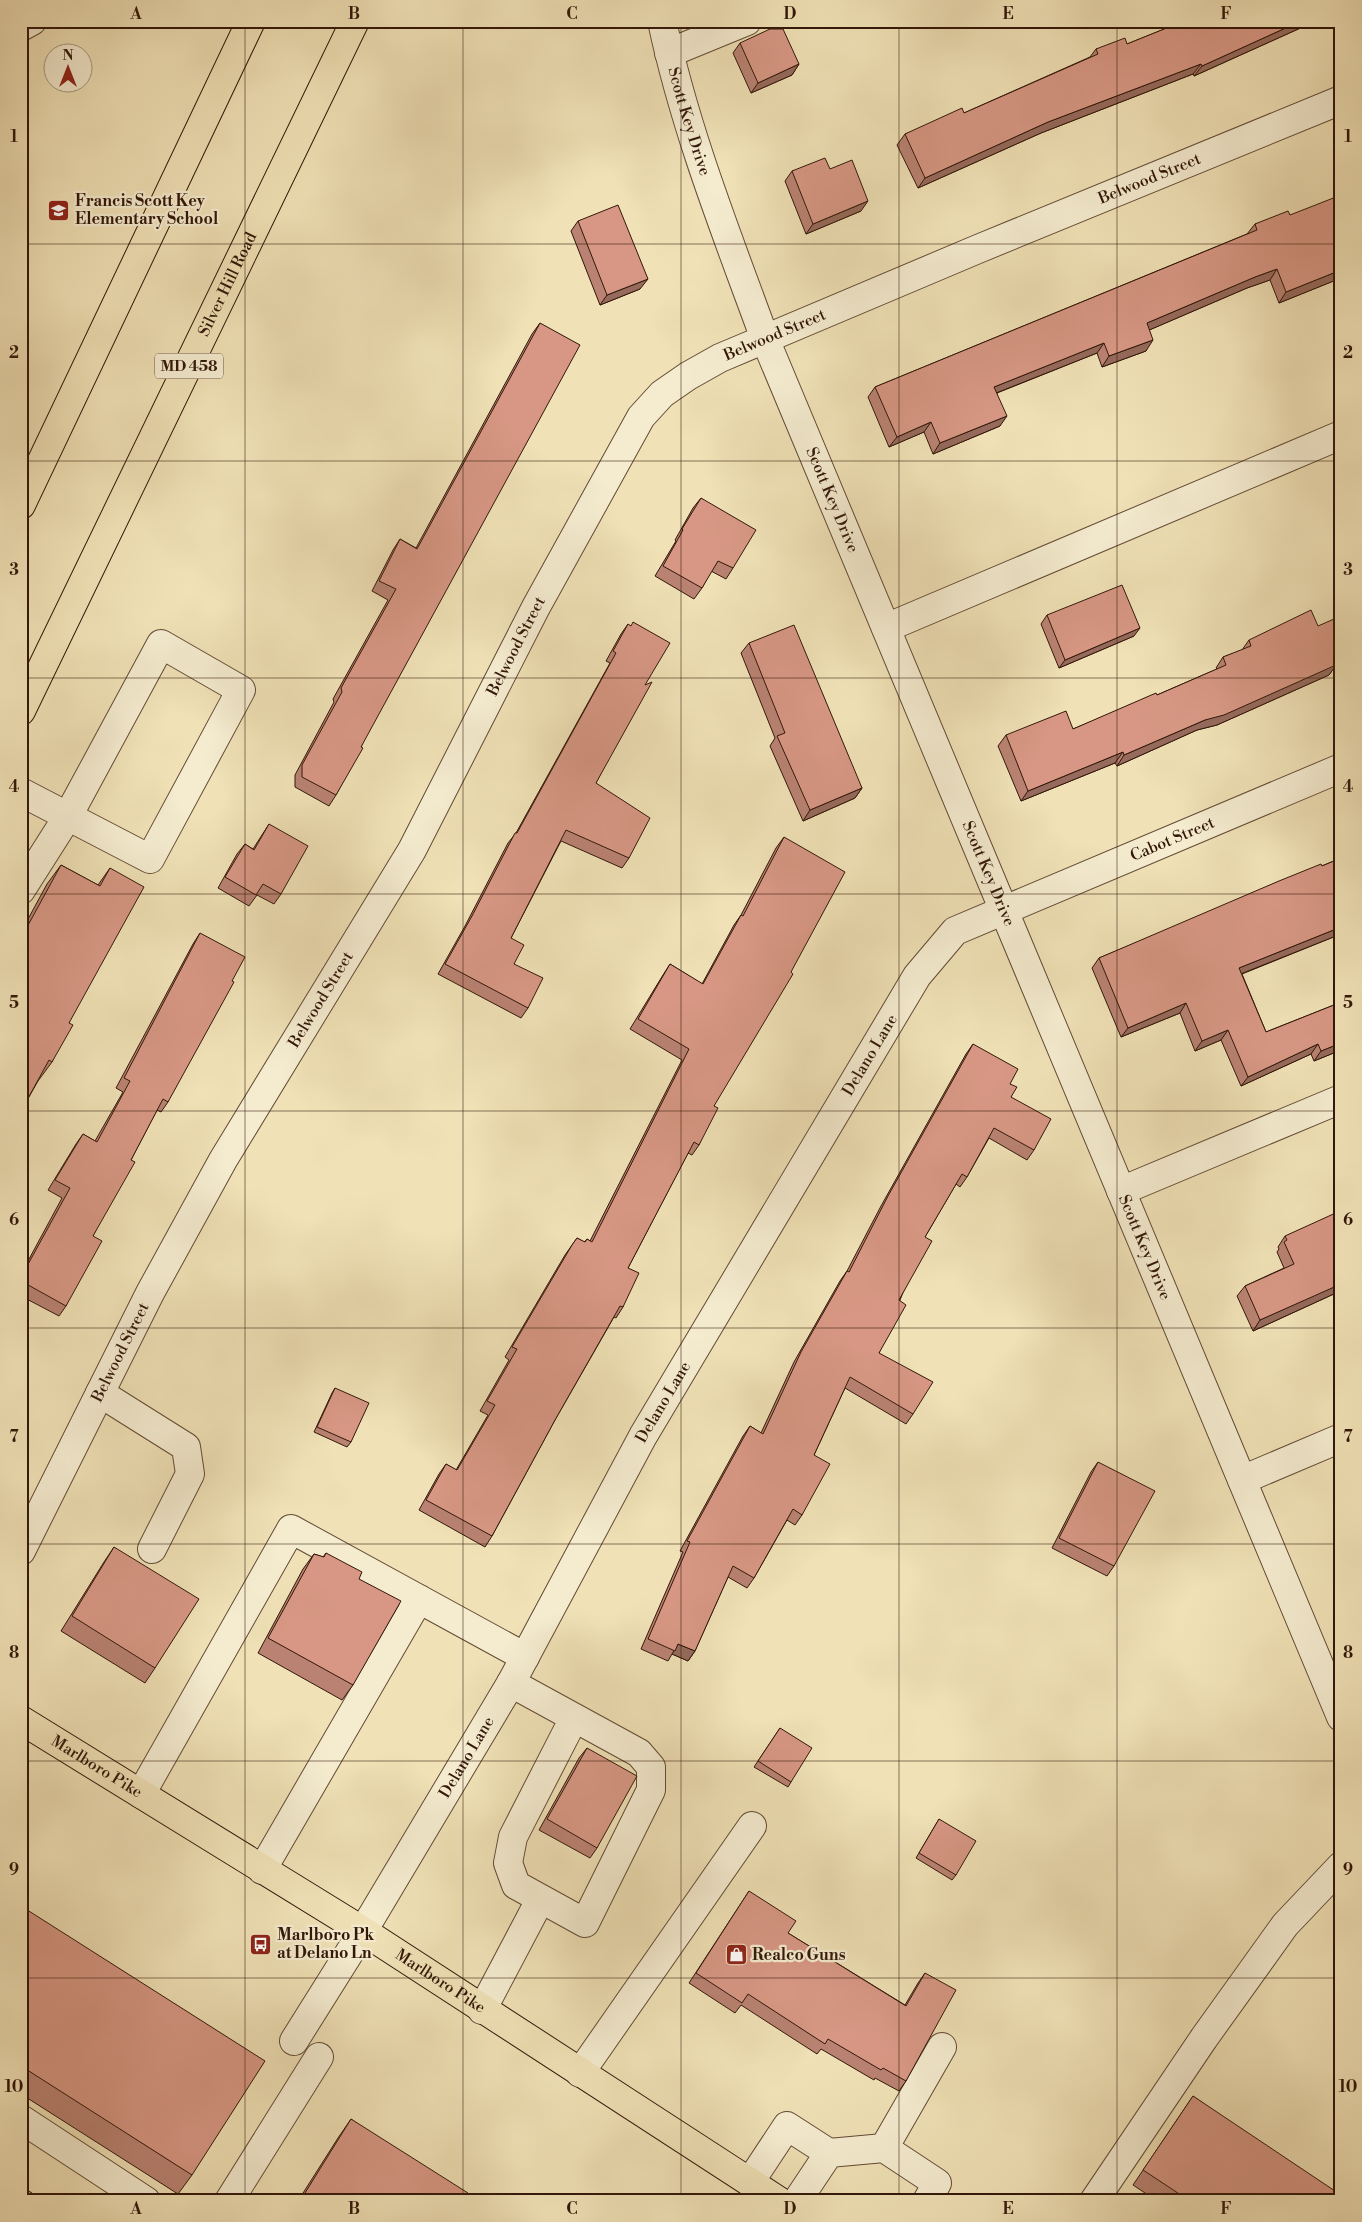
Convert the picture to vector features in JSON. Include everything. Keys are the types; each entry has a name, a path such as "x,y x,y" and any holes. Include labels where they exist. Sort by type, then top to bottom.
{"main road":[{"path":"21,505 251,21"},
{"name":"Silver Hill Road","path":"21,711 355,21"},
{"name":"Marlboro Pike","path":"21,1720 363,1931 779,2201"}],"street":[{"path":"21,27 32,21"},
{"name":"Scott Key Drive","path":"662,21 668,53 712,194 765,339 1341,1717"},
{"path":"668,53 747,21"},
{"name":"Belwood Street","path":"21,1551 150,1293 223,1160 412,850 536,607 641,417 662,394 688,376 720,358 978,249 1341,100"},
{"path":"886,628 1341,435"},
{"path":"21,792 68,816 150,859 241,690 161,644 68,816 21,890"},
{"name":"Cabot Street","path":"1003,910 1341,768"},
{"name":"Delano Lane","path":"294,2041 363,1931 511,1683 643,1436 917,976 955,931 1003,910"},
{"path":"1121,1191 1341,1099"},
{"path":"100,1393 186,1447 190,1474 152,1549"},
{"path":"1242,1480 1341,1438"},
{"path":"141,1794 291,1529 525,1657"},
{"path":"262,1870 420,1599"},
{"path":"511,1683 639,1753 651,1767 651,1790 585,1923 540,1900 516,1885 508,1863 513,1837 574,1718"},
{"path":"580,2073 752,1826"},
{"path":"1094,2201 1204,2038 1285,1924 1341,1866"},
{"path":"482,2010 540,1900"},
{"path":"884,2148 942,2047"},
{"path":"229,2201 319,2057"},
{"path":"21,2120 146,2201"},
{"path":"750,2182 787,2126 829,2153 884,2148 937,2183 926,2201"},
{"path":"797,2201 829,2153"}],"building":[{"path":"1184,21 1301,21 1202,66 1201,64 1048,122 925,178 905,134 962,108 964,113 1098,54 1096,49 1125,38 1127,44"},
{"path":"770,29 783,29 799,64 758,83 740,43"},
{"path":"825,158 830,169 852,160 868,201 813,224 792,171"},
{"path":"1341,195 1341,270 1286,292 1277,269 1255,277 1147,323 1153,340 1109,356 1104,343 994,387 1007,416 940,443 931,422 897,437 875,387 1257,230 1255,224 1288,211 1290,215"},
{"path":"618,205 648,279 607,295 578,221"},
{"path":"540,323 580,345 336,795 302,777 302,765 342,692 341,688 396,589 379,581 400,539 417,549"},
{"path":"701,498 756,530 733,568 718,561 702,588 663,566"},
{"path":"1122,585 1140,628 1065,660 1047,615"},
{"path":"1311,610 1318,626 1341,616 1341,657 1334,660 1336,665 1224,715 1205,720 1124,755 1123,752 1028,791 1006,735 1066,711 1073,729 1156,693 1157,695 1226,665 1223,657 1251,646 1249,640"},
{"path":"633,622 670,643 645,685 652,682 596,783 650,818 629,858 566,830 511,938 524,945 514,964 543,978 528,1008 445,964 515,833 517,833 616,653 613,651 628,624 631,626"},
{"path":"794,625 862,788 810,810 777,736 785,733 749,643"},
{"path":"269,824 308,846 281,894 263,884 256,895 225,877 245,844 254,850"},
{"path":"784,837 845,872 791,972 793,974 714,1106 718,1108 699,1145 694,1142 628,1268 639,1273 623,1307 620,1306 492,1536 426,1500 446,1464 457,1470 495,1405 487,1401 517,1349 512,1347 572,1245 577,1238 585,1242 587,1239 592,1242 689,1049 638,1019 670,964 703,984 741,915 743,916"},
{"path":"1341,858 1341,927 1239,968 1266,1032 1339,1003 1341,1007 1341,1043 1321,1051 1318,1044 1248,1077 1228,1030 1202,1041 1186,1003 1128,1028 1099,958 1279,881"},
{"path":"61,865 100,886 110,868 144,887 69,1023 73,1025 52,1062 49,1060 21,1111 21,938"},
{"path":"200,933 245,957 232,981 234,982 168,1102 163,1099 131,1160 135,1162 93,1236 102,1241 66,1306 21,1281 21,1277 70,1188 55,1180 83,1134 97,1142 130,1081 124,1078"},
{"path":"973,1044 1018,1069 1010,1084 1017,1087 1011,1097 1051,1119 1034,1150 994,1128 967,1177 962,1174 925,1237 932,1241 899,1300 906,1305 879,1353 933,1382 913,1414 850,1377 814,1455 830,1464 802,1515 793,1509 754,1578 733,1566 695,1651 678,1644 675,1651 648,1639 690,1542 687,1541 750,1426 763,1434 801,1352 847,1271 849,1272 888,1196"},
{"path":"1340,1211 1341,1284 1260,1320 1245,1286 1294,1264 1284,1242 1287,1240 1285,1236"},
{"path":"21,1360 26,1363 21,1373"},
{"path":"335,1388 369,1403 351,1442 317,1427"},
{"path":"1098,1462 1155,1491 1114,1566 1059,1538"},
{"path":"114,1547 199,1599 155,1668 72,1616"},
{"path":"326,1553 362,1572 359,1579 401,1601 353,1685 268,1638 314,1554 324,1557"},
{"path":"780,1728 812,1748 791,1782 758,1761"},
{"path":"587,1748 637,1776 597,1848 547,1819"},
{"path":"939,1819 976,1841 956,1875 919,1853"},
{"path":"749,1891 796,1921 788,1933 906,2006 925,1973 956,1990 906,2081 883,2068 881,2070 828,2039 825,2044 748,1994 742,2003 696,1973"},
{"path":"21,1906 265,2061 192,2175 21,2066"},
{"path":"1193,2096 1341,2195 1341,2201 1190,2201 1143,2170"},
{"path":"351,2119 468,2193 463,2201 300,2201"},
{"path":"21,2186 32,2193 27,2201 21,2201"}],"place":[{"name":"Francis Scott Key Elementary School","path":"59,210"},
{"name":"Marlboro Pk at Delano Ln","path":"261,1944"},
{"name":"Realco Guns","path":"736,1955"}]}
